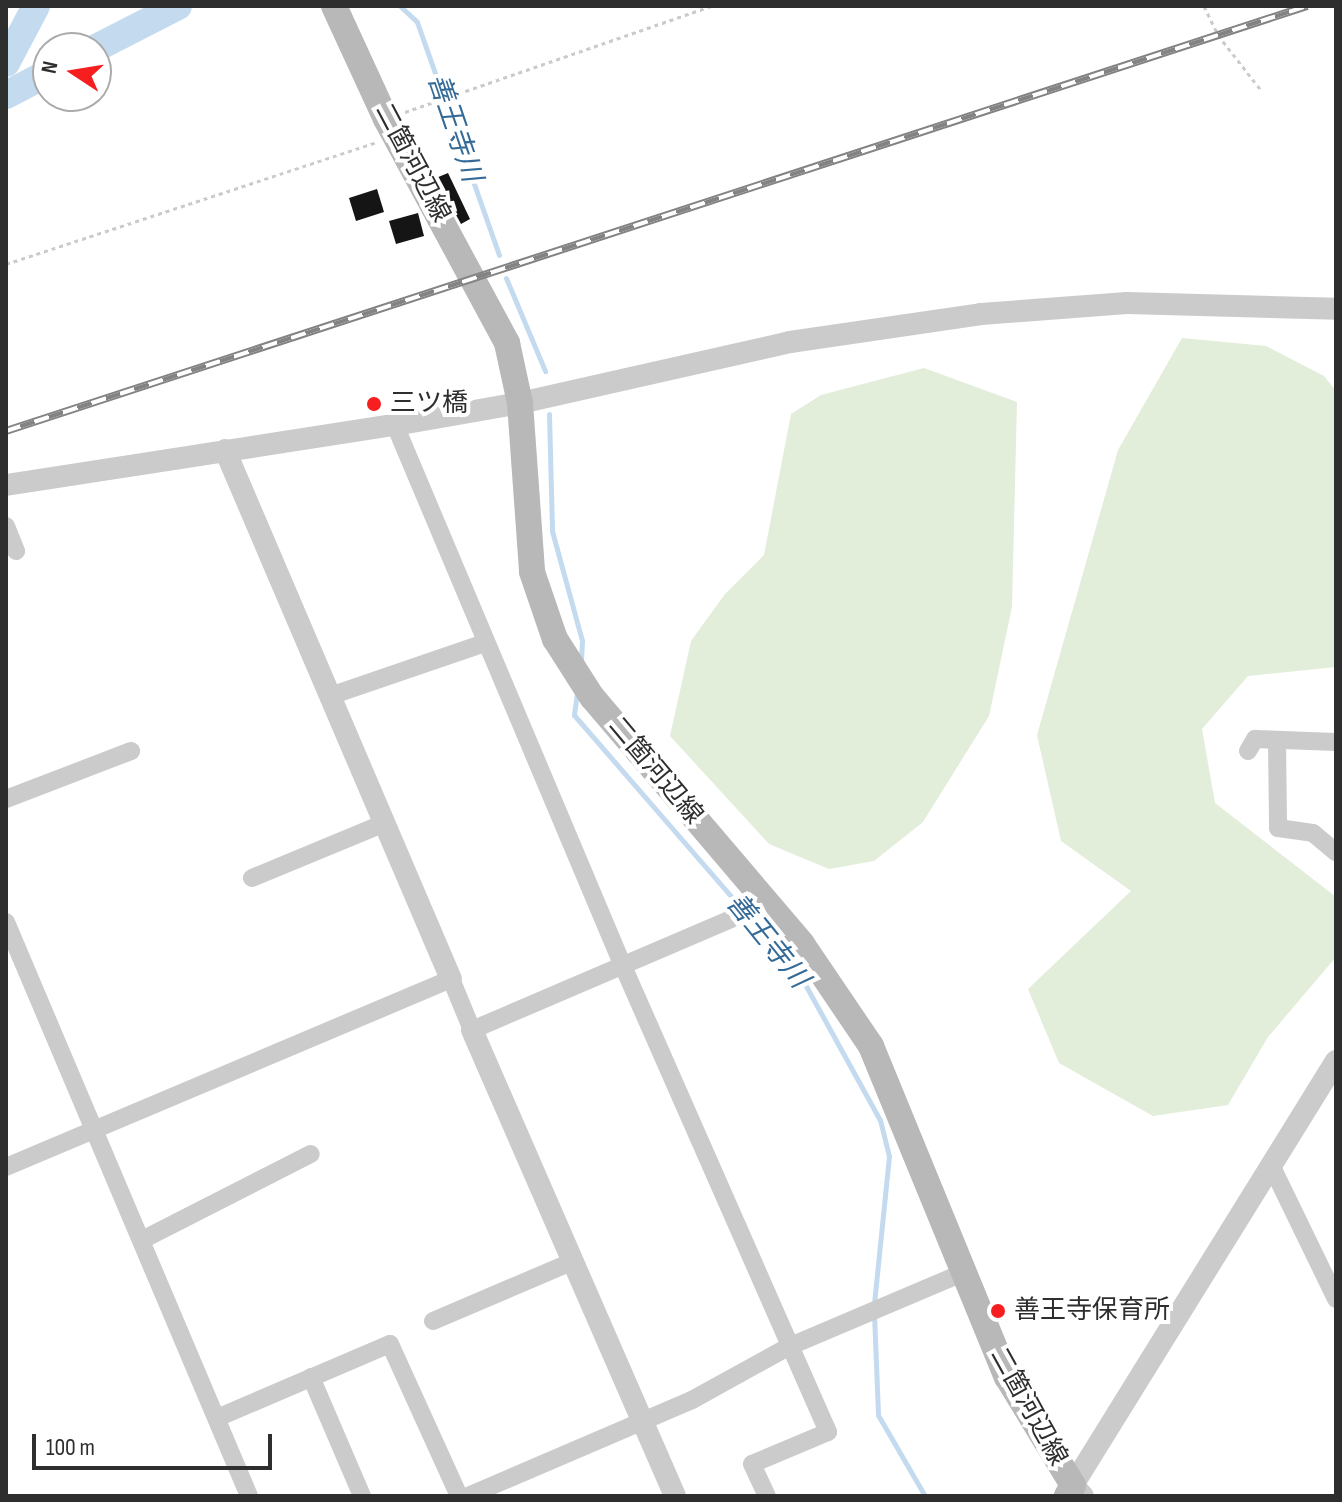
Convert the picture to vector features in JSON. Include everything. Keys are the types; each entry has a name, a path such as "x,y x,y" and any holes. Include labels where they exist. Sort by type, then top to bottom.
{"main road":[{"name":"二箇河辺線","path":"334,6 391,127 490,303 507,343 520,403 532,572 570,668 802,944 840,996 895,1095 962,1273 1007,1377 1074,1492"}],"street":[{"path":"6,485 395,425 520,403 790,342 981,314 1127,303 1336,309"},
{"path":"395,425 623,966 828,1432 752,1464 767,1496"},
{"path":"225,450 675,1496"},
{"path":"6,526 16,551"},
{"path":"330,696 485,643"},
{"path":"1248,751 1255,739 1336,742"},
{"path":"1277,740 1278,828 1313,833 1336,852"},
{"path":"6,799 131,751"},
{"path":"252,878 385,823"},
{"path":"472,1030 731,919"},
{"path":"6,922 144,1239 249,1496"},
{"path":"6,1167 98,1131 451,979"},
{"path":"1074,1492 1336,1061"},
{"path":"144,1239 311,1154"},
{"path":"1271,1165 1336,1299"},
{"path":"433,1321 574,1261"},
{"path":"468,1496 644,1421 788,1347 962,1273"},
{"path":"217,1418 390,1344 459,1496"},
{"path":"311,1377 362,1496"}],"path":[{"path":"6,264 391,127 711,6"},
{"path":"1204,6 1218,35 1261,90"}],"green space":[{"path":"1182,338 1266,346 1324,376 1336,391 1336,667 1248,676 1202,729 1215,803 1336,897 1336,957 1268,1037 1228,1105 1153,1116 1059,1063 1028,989 1131,891 1061,841 1037,735 1118,450"},
{"path":"924,368 1017,402 1012,607 989,716 923,822 874,861 829,869 769,844 670,736 691,641 725,594 764,555 791,414 821,395"}],"building":[{"path":"448,173 470,219 461,224 436,178"},
{"path":"377,189 384,212 356,221 349,198"},
{"path":"418,213 424,236 396,244 389,221"}],"waterway":[{"path":"6,63 36,6"},
{"path":"112,40 178,6"},
{"name":"善王寺川","path":"400,6 417,22 499,255"},
{"path":"6,95 32,81"},
{"name":"善王寺川","path":"506,278 545,371"},
{"name":"善王寺川","path":"549,414 552,531 582,641 581,663"},
{"name":"善王寺川","path":"577,693 574,715 801,977 880,1120 889,1156 874,1304"},
{"name":"善王寺川","path":"874,1314 878,1415 925,1496"}],"railway":[{"path":"6,431 1307,6"}],"place":[{"name":"三ツ橋","path":"374,404"},
{"name":"善王寺保育所","path":"998,1311"}]}
